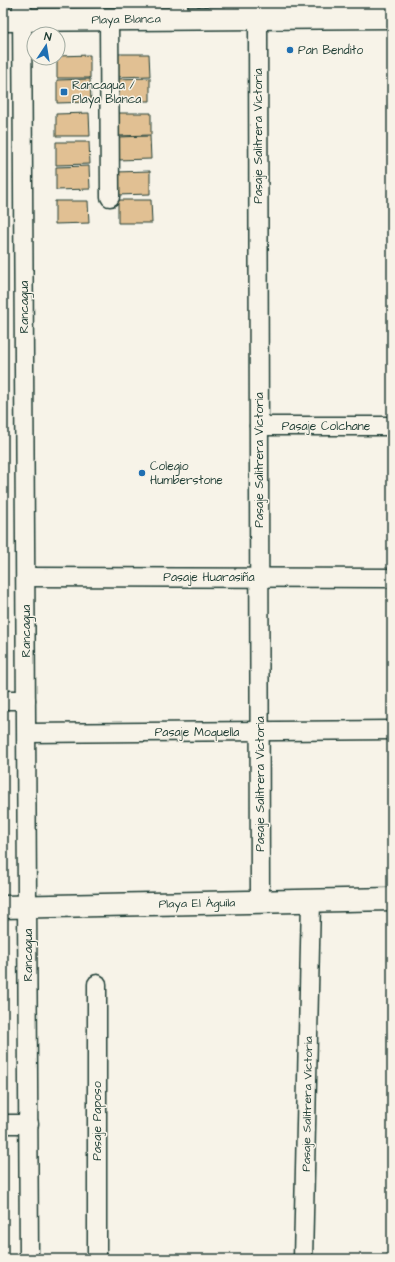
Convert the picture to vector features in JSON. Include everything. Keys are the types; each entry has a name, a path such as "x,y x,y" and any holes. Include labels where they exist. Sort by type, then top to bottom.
{"street":[{"name":"Playa Blanca","path":"16,14 109,19 178,11 258,18 392,17"},
{"name":"Rancagua","path":"16,14 26,577 29,1259"},
{"name":"Pasaje Salitrera Victoria","path":"258,18 260,902"},
{"path":"109,19 110,197"},
{"name":"Pasaje Colchane","path":"259,426 392,426"},
{"name":"Pasaje Huarasiña","path":"26,577 392,578"},
{"path":"3,700 26,700"},
{"name":"Pasaje Moquella","path":"27,733 392,730"},
{"name":"Playa El Águila","path":"3,907 392,899"},
{"name":"Pasaje Salitrera Victoria","path":"303,1259 311,901"},
{"name":"Pasaje Paposo","path":"97,984 97,1259"},
{"path":"3,1124 29,1124"}],"building":[{"path":"116,54 149,54 150,76 116,77"},
{"path":"90,55 90,78 57,78 57,66 66,66 66,56"},
{"path":"150,78 150,101 117,101 116,79"},
{"path":"90,79 91,102 57,103 57,80"},
{"path":"89,113 90,136 56,136 56,114"},
{"path":"117,113 151,113 151,135 118,136"},
{"path":"150,136 151,159 117,160 117,137"},
{"path":"56,142 89,142 90,164 56,165"},
{"path":"89,166 90,189 56,190 56,167"},
{"path":"150,171 150,194 117,195 116,172"},
{"path":"118,200 151,200 152,223 118,223"},
{"path":"55,201 88,201 89,223 55,224"}],"place":[{"name":"Pan Bendito","path":"290,50"},
{"name":"Rancagua / Playa Blanca","path":"64,92"},
{"name":"Colegio Humberstone","path":"142,473"}]}
